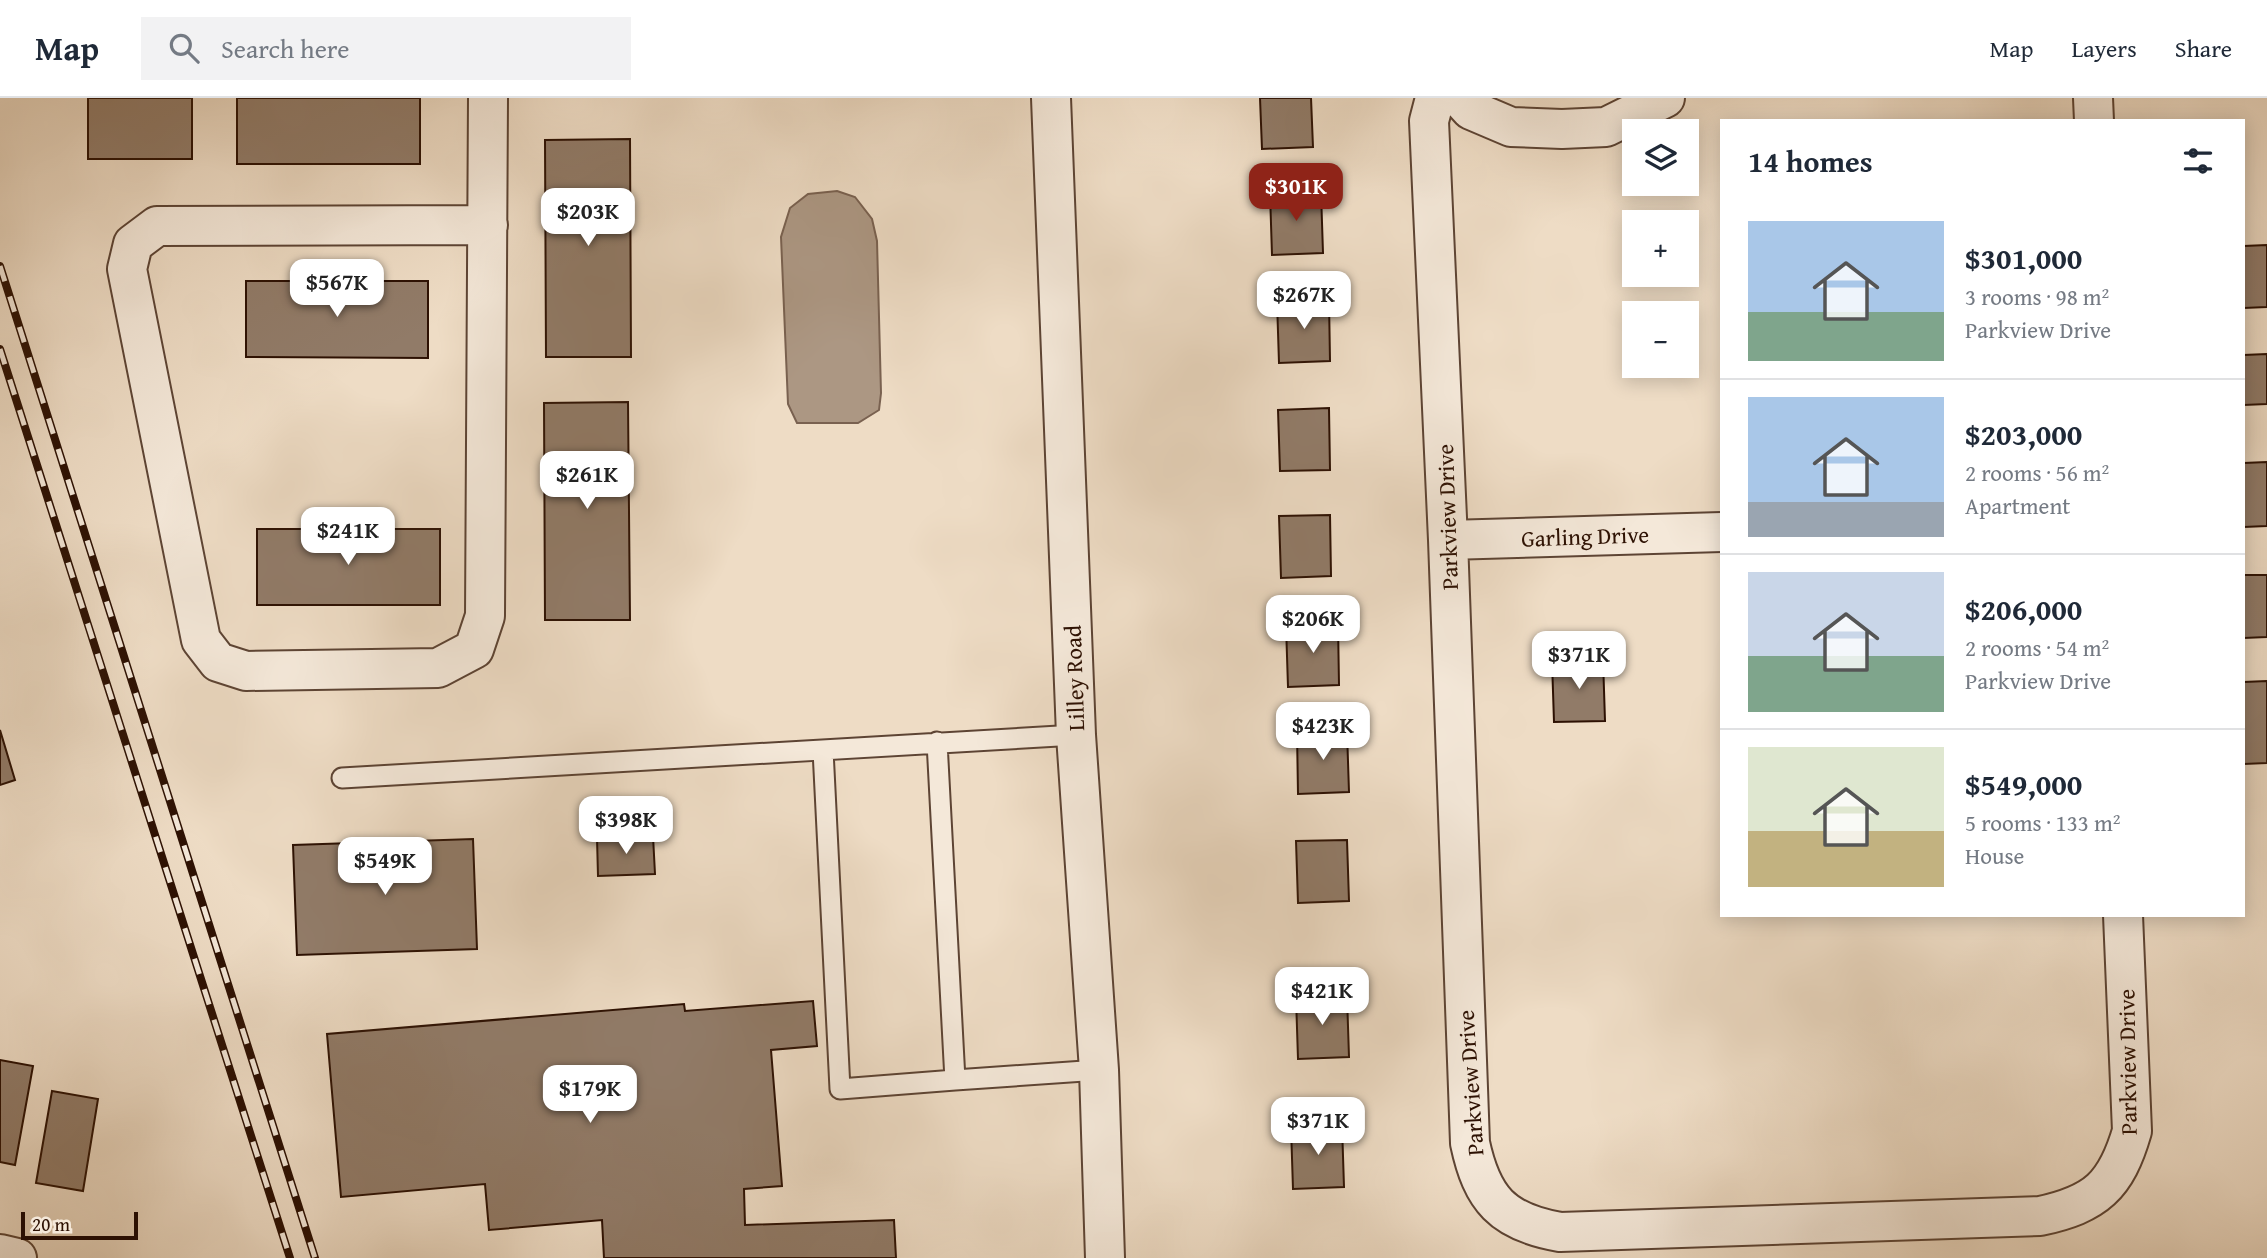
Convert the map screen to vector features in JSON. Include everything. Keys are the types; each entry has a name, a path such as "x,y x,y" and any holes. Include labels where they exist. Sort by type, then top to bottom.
{"street":[{"path":"488,98 488,225 485,616 474,649 438,668 246,671 218,662 201,640 198,626 127,269 133,244 158,226 488,225"},
{"name":"Lilley Road","path":"1052,98 1076,735 1099,1070 1105,1258"},
{"name":"Parkview Drive","path":"1435,98 1429,121 1448,540 1470,1143 1476,1172 1492,1199 1522,1222 1536,1228 1560,1232 2040,1216 2071,1209 2104,1187 2123,1160 2132,1131 2123,917"},
{"path":"1460,98 1471,110 1511,127 1562,129 1606,127 1665,98"},
{"path":"2093,98 2094,119"},
{"name":"Garling Drive","path":"1448,540 1720,532"},
{"path":"0,1254 17,1258"}],"lane":[{"path":"342,778 1076,735"},
{"path":"937,742 955,1080"},
{"path":"823,750 840,1089 1099,1070"}],"shaded area":[{"path":"837,191 855,197 872,219 877,241 881,393 879,410 858,423 797,423 788,404 781,237 790,208 808,194"}],"building":[{"path":"88,98 192,98 192,159 88,159"},
{"path":"237,98 420,98 420,164 237,164"},
{"path":"1260,98 1311,98 1313,147 1262,149"},
{"path":"630,139 631,357 546,357 545,140"},
{"path":"1321,192 1323,253 1272,255 1270,193"},
{"path":"2267,245 2267,307 2245,308 2245,246"},
{"path":"246,281 428,281 428,358 246,357"},
{"path":"1329,300 1330,361 1279,363 1277,301"},
{"path":"2267,354 2267,404 2245,405 2245,355"},
{"path":"628,402 630,620 545,620 544,403"},
{"path":"1329,408 1330,470 1280,471 1278,410"},
{"path":"2267,462 2267,526 2245,527 2245,463"},
{"path":"1330,515 1331,576 1281,578 1279,516"},
{"path":"257,529 440,529 440,605 257,605"},
{"path":"2245,575 2267,575 2267,637 2245,638"},
{"path":"1338,623 1339,685 1288,687 1286,625"},
{"path":"1603,659 1605,721 1554,722 1552,661"},
{"path":"2267,681 2267,763 2245,764 2245,682"},
{"path":"0,730 15,780 0,785"},
{"path":"1347,731 1349,792 1298,794 1297,732"},
{"path":"653,836 655,874 598,876 597,838"},
{"path":"473,839 477,949 297,955 293,845"},
{"path":"1347,840 1349,901 1298,903 1296,841"},
{"path":"1347,996 1349,1057 1298,1059 1296,997"},
{"path":"813,1001 817,1046 771,1050 782,1186 744,1189 745,1225 894,1220 896,1258 604,1258 602,1220 489,1230 485,1184 341,1197 327,1034 684,1004 685,1011"},
{"path":"0,1060 33,1066 15,1165 0,1162"},
{"path":"52,1091 98,1099 83,1191 36,1183"},
{"path":"1342,1125 1344,1187 1293,1189 1291,1127"}],"railway":[{"path":"0,266 315,1258"},
{"path":"0,349 290,1258"}]}
